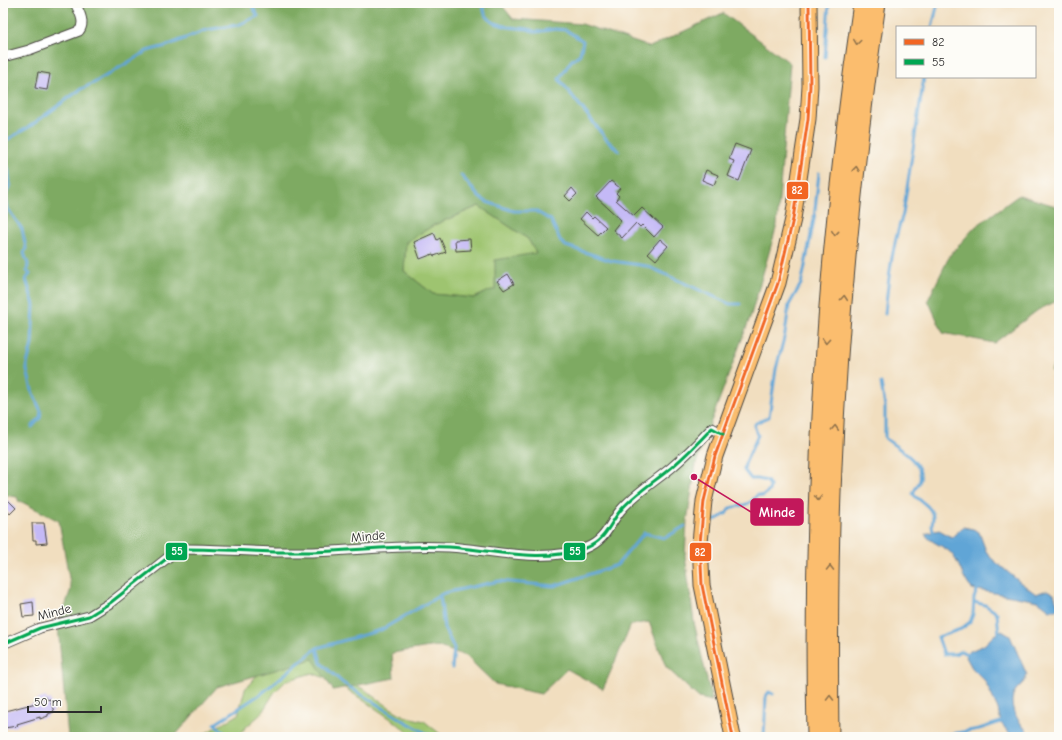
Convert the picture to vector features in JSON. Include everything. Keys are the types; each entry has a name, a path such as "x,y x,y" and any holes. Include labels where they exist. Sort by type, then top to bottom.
{"highway":[{"path":"816,737 815,630 824,359 843,154 862,3"},
{"path":"830,737 830,548 836,402 856,164 877,3"}],"main road":[{"path":"733,737 706,608 700,563 700,544 704,501 717,431 778,283 793,219 808,119 810,77 809,3"}],"street":[{"path":"3,57 43,46 79,30 82,26 81,16 75,3"},
{"name":"Minde","path":"3,644 40,628 89,616 110,602 175,552 187,549 266,553 351,550 403,546 450,547 513,555 550,555 588,548 601,539 625,506 717,431"}],"green space":[{"path":"3,3 500,3 513,19 582,24 650,47 723,13 790,63 777,225 751,315 696,464 687,521 685,556 694,622 712,701 699,698 666,667 649,622 631,625 603,689 567,669 541,694 495,684 466,656 436,646 392,653 394,678 333,690 313,659 217,687 174,737 68,737 58,626 71,589 59,521 20,501 19,502 17,497 3,495 3,120 5,119 8,88 3,76","holes":["479,206 528,239 536,253 495,260 495,290 491,290 474,298 433,294 404,271 406,242 434,225"]},
{"path":"3,76 8,88 5,119 3,120"},
{"path":"1019,195 1059,207 1059,300 1038,310 994,343 943,333 928,300 950,255 975,227"},
{"path":"479,206 528,239 536,253 495,290 474,298 433,294 404,271 406,242 434,225"},
{"path":"1059,354 1059,381 1051,370"},
{"path":"419,631 347,683 364,689 404,716 424,721 444,737 414,737 394,721 336,682 312,673 286,681 274,693 261,714 245,728 238,737 199,737 238,715 245,689 260,672"}],"water":[{"path":"963,527 979,532 986,551 991,558 1021,583 1036,594 1047,590 1054,594 1058,606 1056,610 1050,610 1038,601 972,589 950,552 930,540 925,534 939,530 952,537"},
{"path":"1002,631 1010,636 1027,675 1024,682 1016,690 1012,703 1013,709 1019,721 1032,737 1012,737 1001,723 998,709 985,681 972,668 966,657 968,652 984,645 994,635"}],"building":[{"path":"38,72 50,74 47,90 35,88"},
{"path":"735,144 751,150 739,181 728,176 734,161 729,159"},
{"path":"706,170 718,175 714,185 702,180"},
{"path":"611,181 620,188 616,193 619,196 616,200 634,216 642,208 663,227 654,237 642,225 640,227 636,223 622,238 613,230 621,220 596,197"},
{"path":"572,188 577,194 570,201 565,196"},
{"path":"586,212 592,218 594,216 606,227 598,235 580,219"},
{"path":"434,233 437,240 440,238 446,252 434,256 433,254 420,259 414,242"},
{"path":"470,239 471,250 456,251 455,240"},
{"path":"660,239 668,246 656,260 648,253"},
{"path":"508,274 514,284 504,290 497,281"},
{"path":"8,500 16,508 10,514 3,506"},
{"path":"32,523 44,523 47,543 36,544 36,540 33,540"},
{"path":"33,602 34,616 23,617 21,604"},
{"path":"46,697 47,700 50,699 54,712 40,719 40,717 17,724 18,726 4,728 3,713 5,711 36,703 35,700"}],"waterway":[{"path":"3,142 29,127 81,89 94,83 147,51 166,46 206,30 238,25 258,16 253,8 255,3"},
{"path":"482,3 485,14 492,22 508,27 528,29 536,32 555,29 566,30 583,41 580,54 571,61 559,79 607,140 619,151"},
{"path":"825,57 829,3"},
{"path":"932,26 938,3"},
{"path":"885,314 891,264 896,238 903,214 924,78"},
{"path":"3,163 8,168 10,185 6,194 6,206 22,229 26,248 24,253 28,264 27,271 30,274 26,279 34,305 32,344 27,370 33,394 41,411 40,418 32,427"},
{"path":"715,520 726,514 730,508 748,503 757,495 763,496 769,491 770,486 767,481 751,479 744,470 745,464 758,435 754,426 756,423 769,417 776,369 785,334 789,305 801,284 804,271 814,219 819,173"},
{"path":"461,175 479,197 487,202 514,211 535,211 551,220 561,242 566,246 612,261 647,266 730,304 740,304"},
{"path":"881,383 885,407 885,438 914,461 918,467 920,480 913,494 925,504 932,513 932,527 934,533"},
{"path":"222,737 226,734 215,724 262,693 317,648 381,630 444,593 499,581 554,586 617,565 644,533 665,538 685,526"},
{"path":"967,654 961,651 955,654 944,654 938,637 961,629 970,622 973,614 974,598 978,588"},
{"path":"440,595 444,628 454,648 452,668"},
{"path":"974,602 985,605 997,613 999,635"},
{"path":"317,648 321,663 343,683 399,718 433,737"},
{"path":"764,737 766,696 769,692 773,694"},
{"path":"934,737 979,729 1004,721"}],"transit line":[{"name":"82","path":"733,737 702,585 700,543 704,501 715,456 778,283 793,219 808,119 810,86 809,3"},
{"name":"55","path":"3,644 40,628 89,616 110,603 175,552 187,549 307,552 431,546 535,556 569,553 586,548 598,541 620,511 631,499 665,473 692,449 712,428 723,434"}],"place":[{"name":"Minde","path":"694,477"}]}
